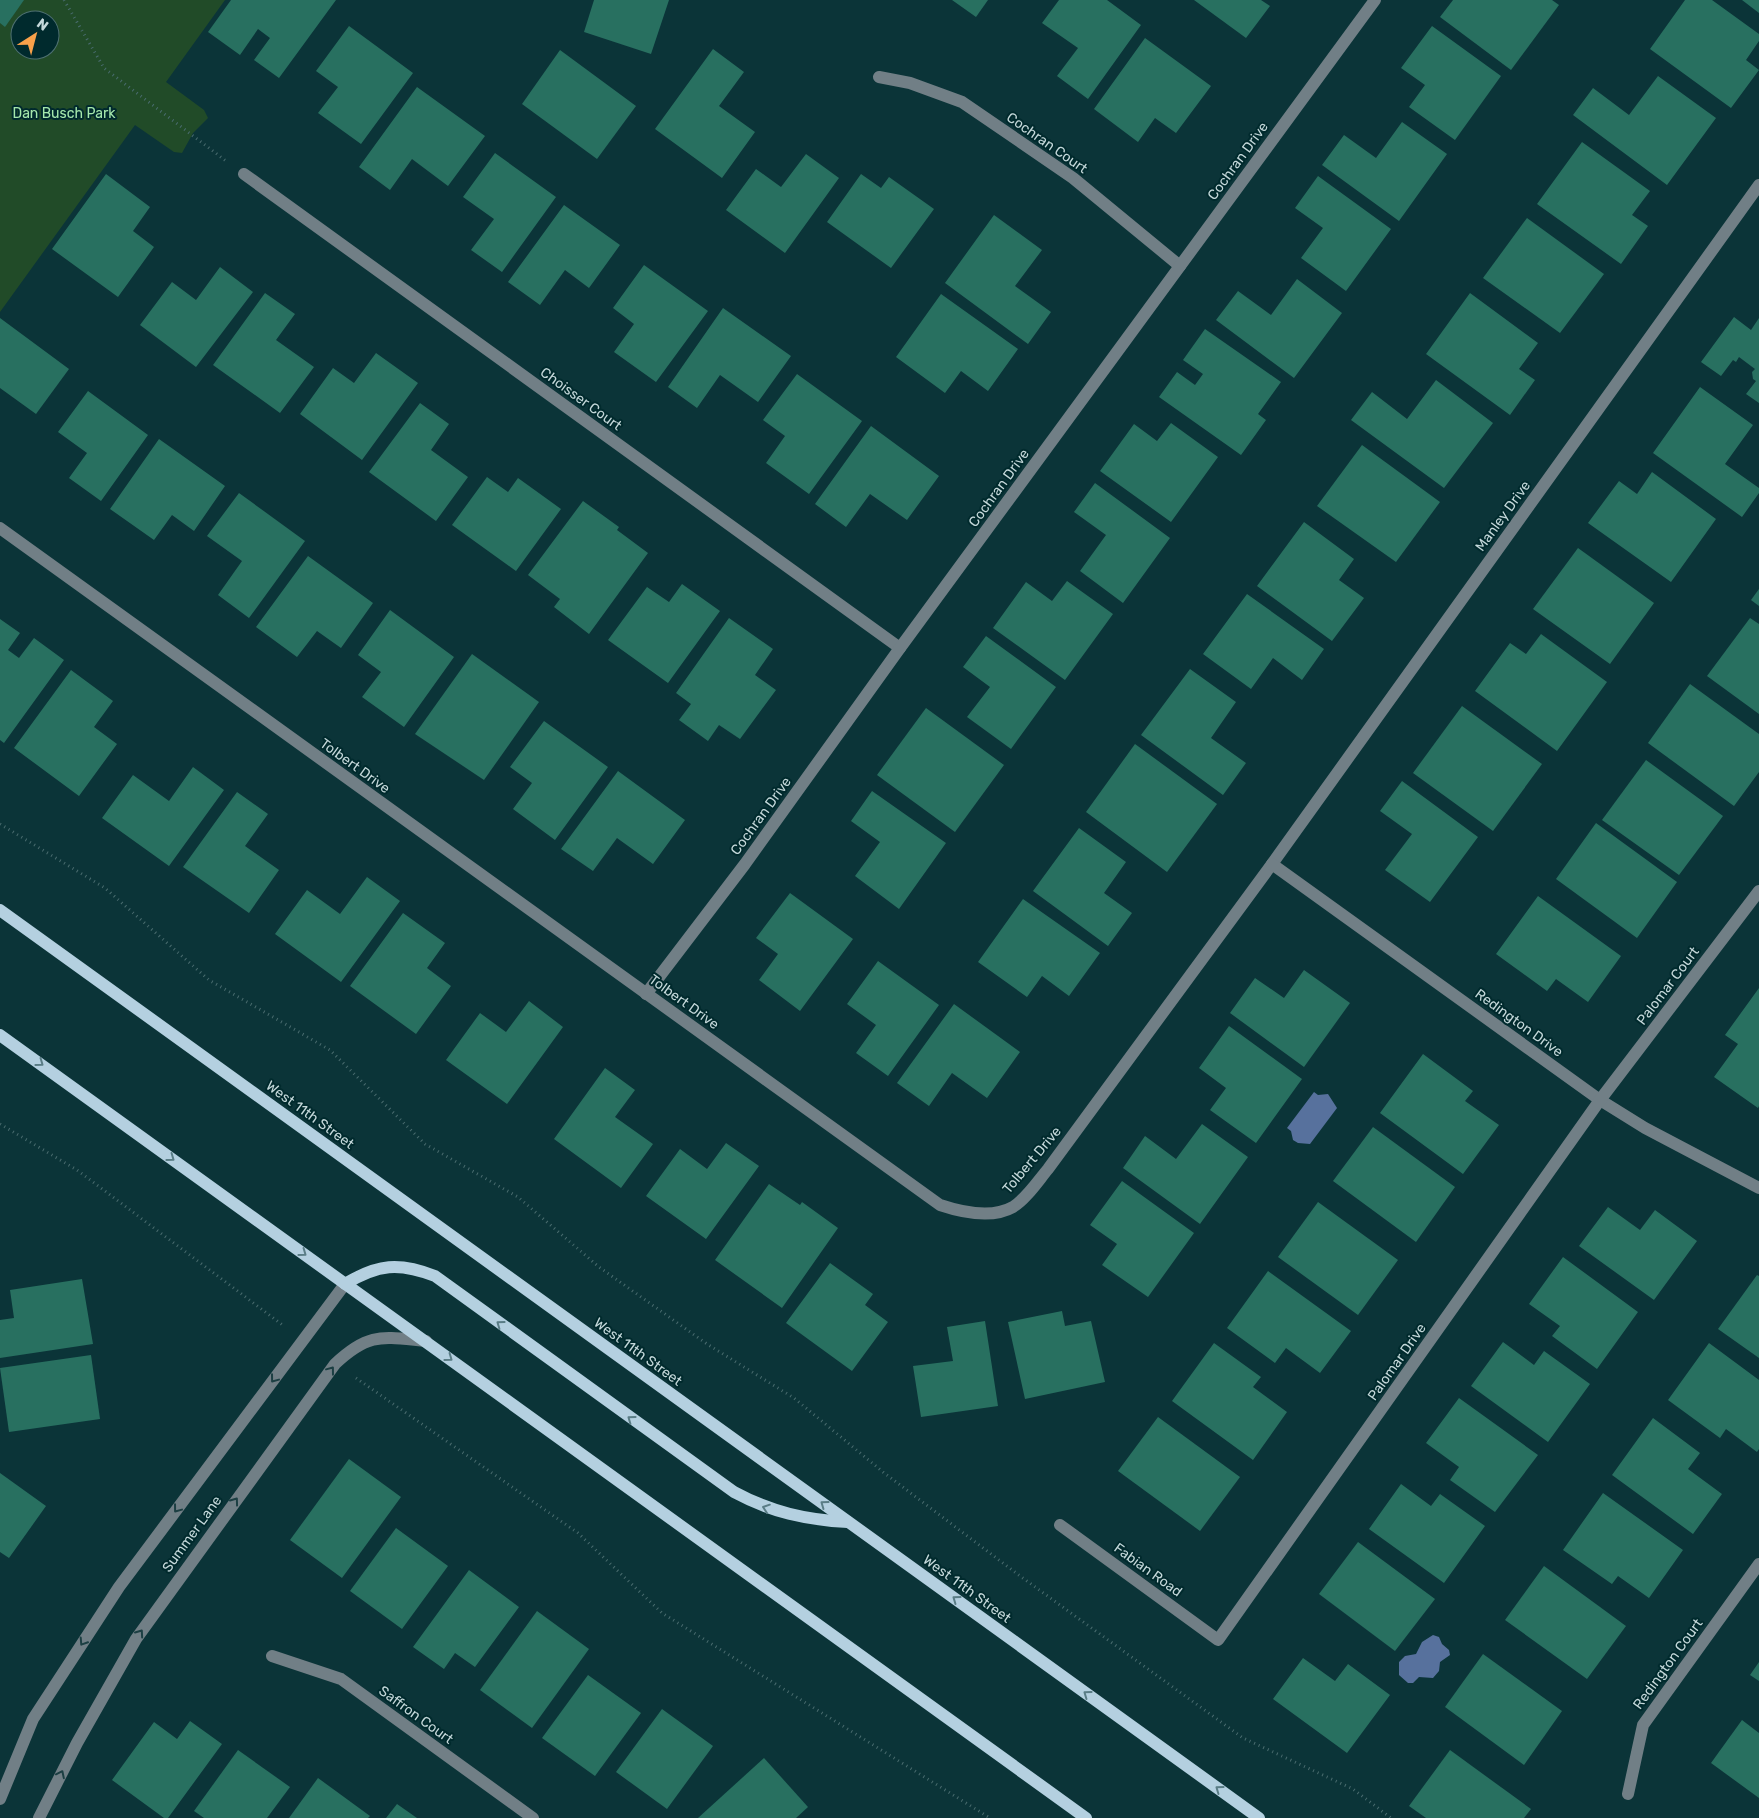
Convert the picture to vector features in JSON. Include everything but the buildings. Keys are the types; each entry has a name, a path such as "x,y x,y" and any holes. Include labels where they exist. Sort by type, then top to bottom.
{"main road":[{"name":"West 11th Street","path":"0,910 1259,1818"},
{"path":"0,1035 1086,1818"},
{"path":"345,1284 361,1274 378,1268 397,1266 416,1269 435,1276 734,1492 758,1505 787,1515 818,1521 848,1522"}],"street":[{"name":"Cochran Drive","path":"646,994 745,864 900,648 1375,0"},
{"name":"Cochran Court","path":"879,77 910,83 962,102 1073,178 1180,266"},
{"name":"Choisser Court","path":"244,174 900,648"},
{"name":"Manley Drive","path":"1272,864 1759,185"},
{"name":"Tolbert Drive","path":"0,528 940,1205 959,1212 996,1213 1014,1206 1048,1169 1272,864"},
{"name":"Redington Drive","path":"1272,864 1600,1100 1645,1128 1759,1188"},
{"name":"Palomar Court","path":"1600,1100 1759,891"},
{"name":"Palomar Drive","path":"1218,1640 1600,1100"},
{"name":"Summer Lane","path":"0,1799 33,1719 114,1595 345,1284"},
{"name":"Summer Lane","path":"39,1818 76,1743 136,1639 335,1364 352,1348 371,1339 393,1338 426,1342"},
{"name":"Fabian Road","path":"1060,1525 1218,1640"},
{"name":"Redington Court","path":"1628,1794 1643,1726 1759,1564"},
{"name":"Saffron Court","path":"272,1656 341,1679 533,1818"}],"path":[{"path":"64,0 104,68 244,174"},
{"path":"0,824 105,888 209,980 330,1050 425,1144 518,1198 599,1268 708,1344 794,1398 883,1472 1012,1570 1243,1738 1353,1789 1390,1818"},
{"path":"0,1124 77,1170 258,1308"},
{"path":"377,1393 578,1533 662,1613 990,1818"}],"green space":[{"name":"Dan Busch Park","path":"0,0 225,0 166,82 204,110 208,118 193,133 182,153 174,152 135,125 0,312"}],"water":[{"path":"1314,1092 1318,1095 1328,1094 1337,1108 1310,1144 1298,1143 1293,1140 1291,1131 1287,1128"},
{"path":"1433,1635 1439,1637 1442,1644 1449,1650 1450,1655 1440,1662 1439,1671 1433,1678 1419,1677 1413,1683 1408,1683 1399,1675 1399,1662 1405,1656 1416,1654 1422,1642"}]}
